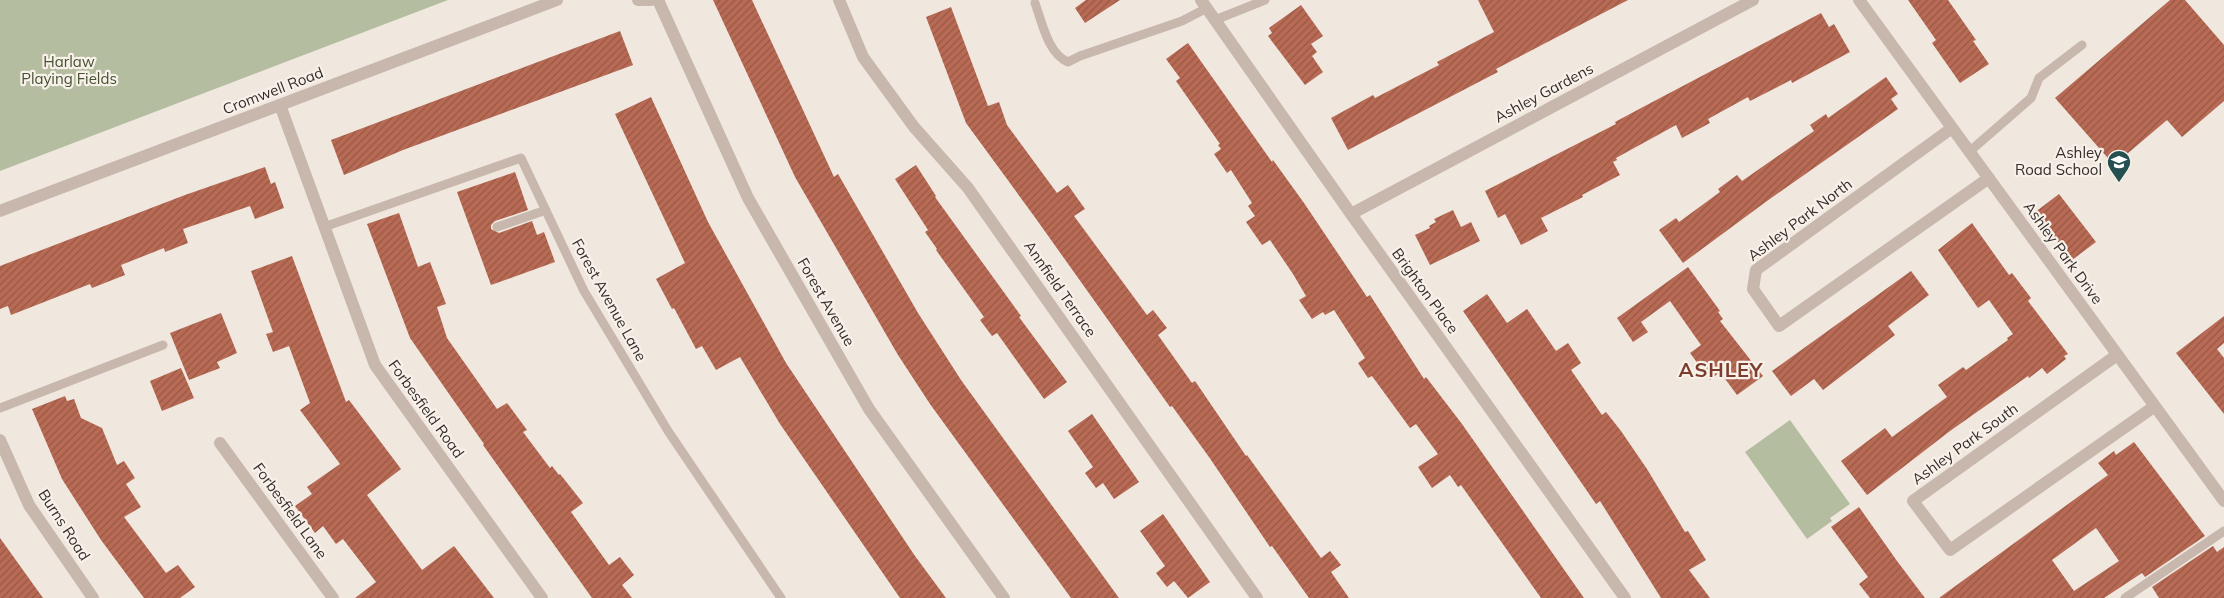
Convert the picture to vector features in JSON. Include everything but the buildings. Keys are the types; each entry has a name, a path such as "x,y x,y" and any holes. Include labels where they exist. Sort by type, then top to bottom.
{"street":[{"name":"Cromwell Road","path":"0,211 557,0"},
{"path":"638,0 651,0"},
{"name":"Forest Avenue","path":"658,0 748,198 864,400 1004,598"},
{"name":"Annfield Terrace","path":"839,0 863,57 914,127 968,188 1257,598"},
{"name":"Ashley Gardens","path":"1351,214 1753,0"},
{"name":"Ashley Park Drive","path":"1859,0 2224,501"},
{"name":"Brighton Place","path":"1204,4 1625,598"},
{"name":"Forbesfield Road","path":"280,105 374,365 542,598"},
{"name":"Ashley Park North","path":"1952,128 1756,270 1753,289 1779,326 1988,178"},
{"name":"Ashley Park South","path":"2117,355 1913,500 1950,550 2155,406"},
{"name":"Burns Road","path":"0,440 29,505 93,598"},
{"name":"Forbesfield Lane","path":"220,443 333,598"}],"lane":[{"path":"1215,20 1266,0"},
{"path":"1035,3 1052,47 1059,58 1068,62 1080,56 1182,21 1204,4"},
{"path":"1969,152 2031,98 2039,78 2082,45"},
{"name":"Forest Avenue Lane","path":"324,227 521,158 584,291 668,431 781,598"},
{"path":"497,227 546,210"},
{"path":"0,408 162,345"},
{"path":"2125,598 2224,531"}],"green space":[{"name":"Harlaw Playing Fields","path":"0,0 448,0 0,171"},
{"path":"1790,420 1850,504 1830,518 1832,521 1807,539 1745,452"}],"place":[{"name":"Ashley Road School","path":"2119,183"}],"district":[{"name":"ASHLEY","path":"1721,370"}]}
